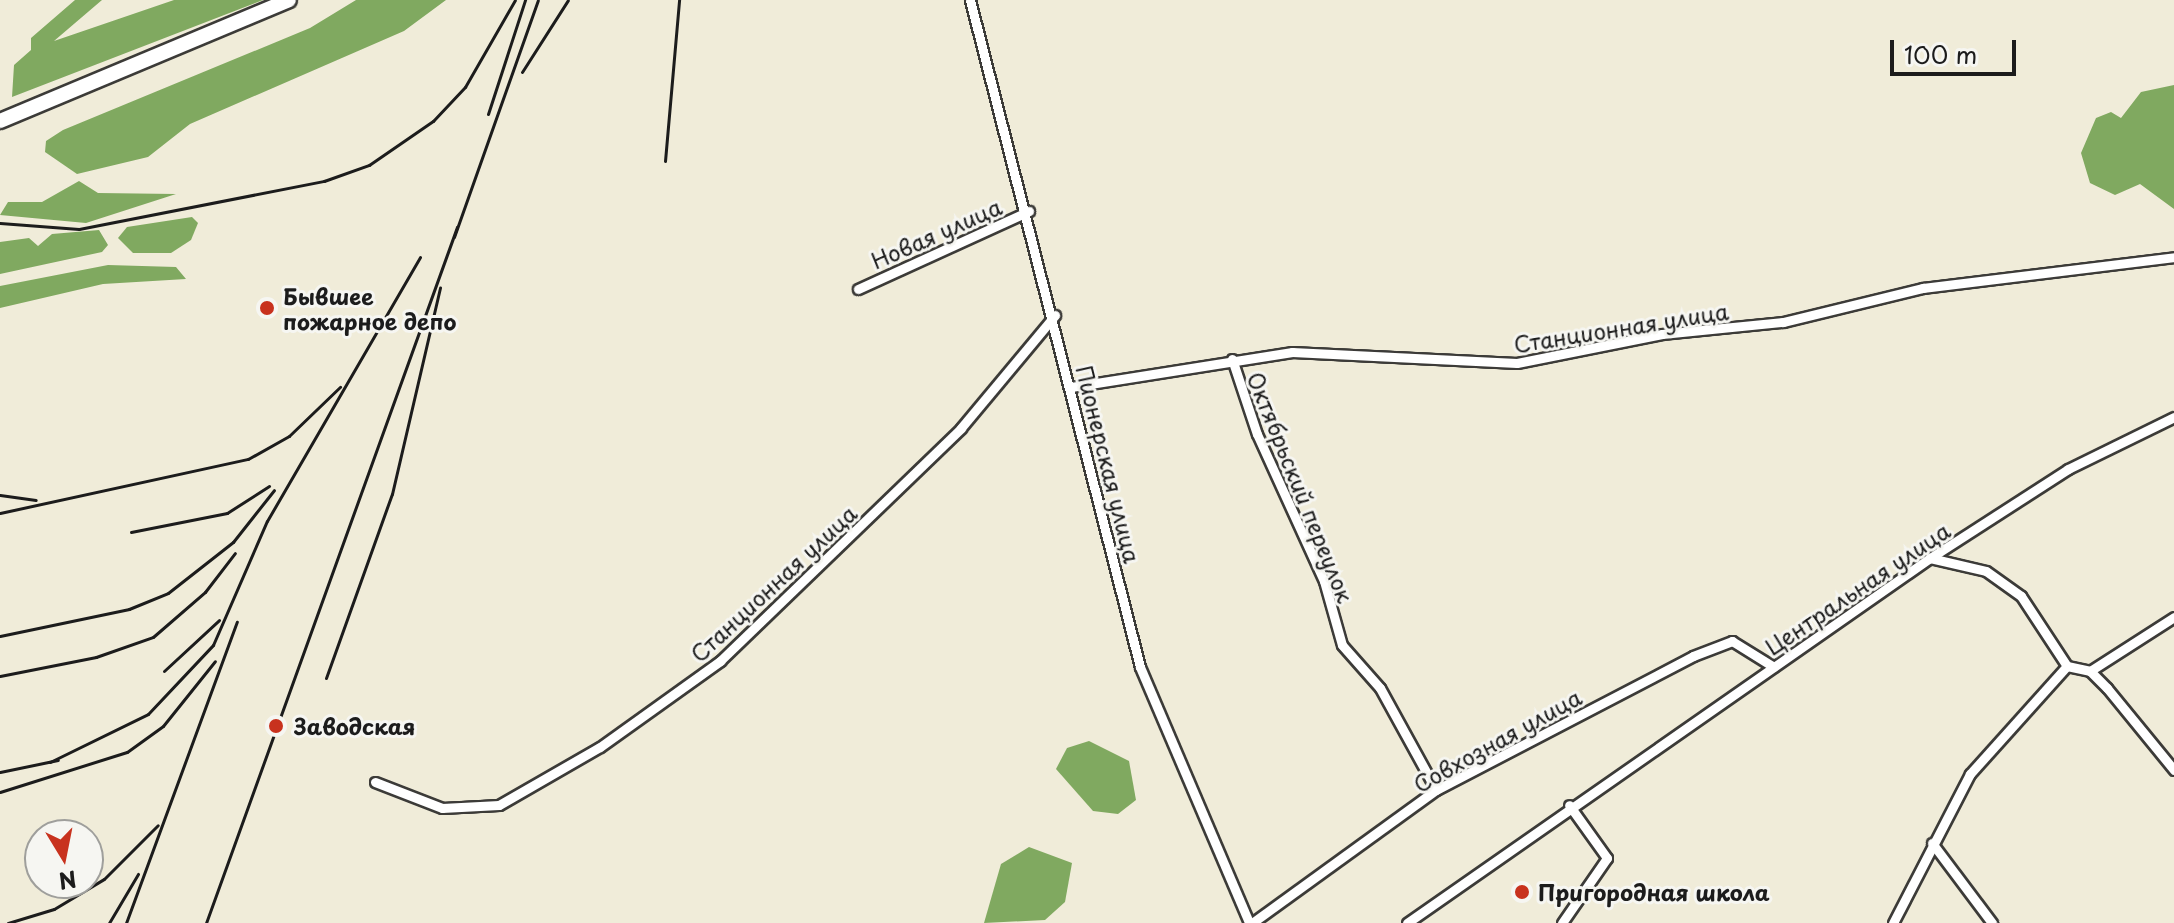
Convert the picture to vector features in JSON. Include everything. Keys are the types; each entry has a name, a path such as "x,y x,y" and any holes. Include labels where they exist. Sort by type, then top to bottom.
{"main road":[{"path":"0,121 289,0"}],"street":[{"name":"Пионерская улица","path":"970,0 1029,211 1140,667 1251,923"},
{"name":"Новая улица","path":"858,289 1029,211"},
{"name":"Станционная улица","path":"1071,387 1232,359 1369,352 1517,363 1662,334 1783,322 1923,288 2174,257"},
{"name":"Станционная улица","path":"375,782 442,808 499,805 600,747 720,661 961,428 1055,315"},
{"name":"Октябрьский переулок","path":"1232,359 1257,434 1324,581 1342,645 1380,688 1436,790"},
{"name":"Центральная улица","path":"1407,923 1569,805 1930,558 2068,469 2174,417"},
{"path":"1930,558 2003,581 2031,606 2067,666 2090,671 2174,770"},
{"path":"2090,671 2174,617"},
{"name":"Совхозная улица","path":"1251,923 1436,790 1719,645 1745,646 1774,667"},
{"path":"1893,923 1932,843 1982,756 2067,666"},
{"path":"1562,923 1607,858 1569,805"},
{"path":"1932,843 1992,923"}],"green space":[{"path":"75,0 102,0 54,41 174,0 263,0 12,97 14,65 31,50 31,38"},
{"path":"356,0 446,0 404,31 190,124 148,157 77,174 45,152 46,141 63,130 310,28"},
{"path":"2174,85 2174,209 2140,184 2115,195 2090,183 2081,153 2096,118 2111,112 2121,118 2141,92"},
{"path":"79,181 98,193 176,194 86,223 0,215 8,202 42,202"},
{"path":"192,217 198,223 191,240 171,253 133,253 118,238 127,227"},
{"path":"99,230 108,245 102,252 0,274 0,242 29,238 38,246 52,234"},
{"path":"108,265 176,267 186,279 103,284 0,308 0,286"},
{"path":"1089,741 1129,761 1136,800 1118,814 1093,811 1056,769 1067,748"},
{"path":"1029,847 1072,863 1065,902 1045,920 984,923 1001,864"}],"railway":[{"path":"0,223 79,229 324,181 369,165 433,121 465,87 515,0"},
{"path":"488,114 525,0"},
{"path":"454,237 538,0"},
{"path":"522,72 568,0"},
{"path":"665,161 679,0"},
{"path":"206,923 457,227"},
{"path":"50,762 148,714 213,645 267,521 420,257"},
{"path":"326,678 392,494 440,287"},
{"path":"0,513 248,459 289,436 340,387"},
{"path":"131,532 227,513 269,486"},
{"path":"0,636 129,609 168,593 233,542 274,490"},
{"path":"0,495 36,500"},
{"path":"0,676 96,657 153,637 205,592 235,553"},
{"path":"164,671 219,620"},
{"path":"126,923 237,622"},
{"path":"0,792 127,752 163,726 215,661"},
{"path":"0,772 58,760"},
{"path":"8,923 54,909 104,879 158,825"},
{"path":"109,923 138,874"}],"place":[{"name":"Бывшее пожарное депо","path":"267,308"},
{"name":"Заводская","path":"276,726"},
{"name":"Пригородная школа","path":"1522,892"}]}
